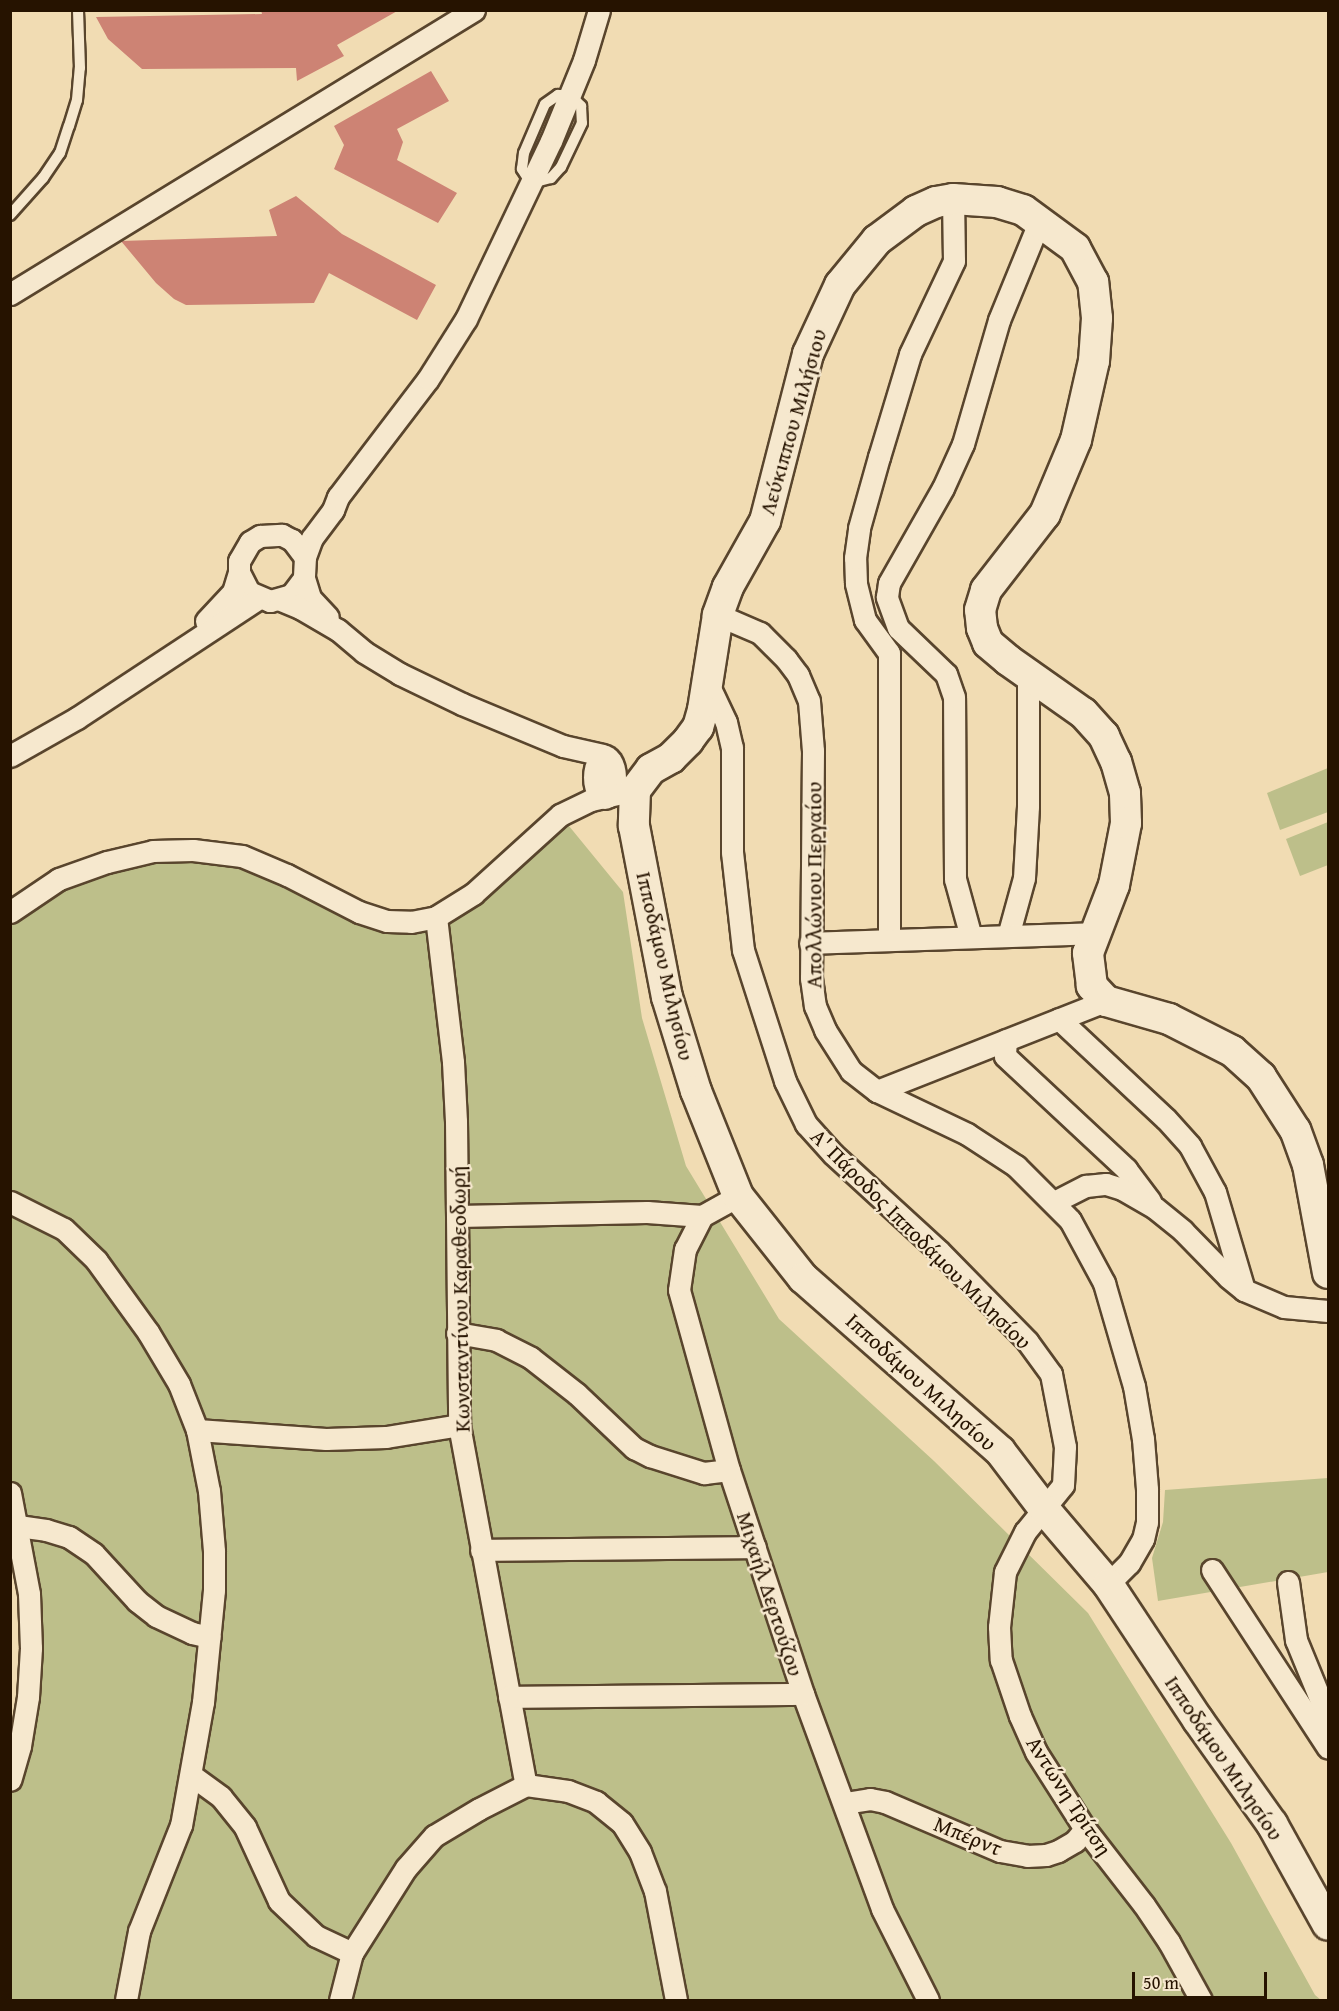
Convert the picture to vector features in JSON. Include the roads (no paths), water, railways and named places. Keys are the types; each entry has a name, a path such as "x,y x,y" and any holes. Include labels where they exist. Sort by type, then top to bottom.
{"street":[{"path":"10,294 474,10"},
{"path":"281,600 291,596 305,568 312,538 333,510 338,497 422,388 466,319 570,95 598,10"},
{"path":"889,940 889,653 865,620 856,584 855,558 865,508 910,354 954,261 953,199"},
{"name":"Λεύκιππου Μιλήσιου","path":"635,790 651,769 671,758 698,727 708,684 718,615 728,587 765,521 808,354 840,285 877,240 899,223 936,202 953,199 997,202 1023,210 1040,220 1075,248 1093,282 1097,318 1087,399 1076,440 1060,483 1045,514 986,590 980,610 982,628 988,642 1083,713 1104,736 1116,762 1125,793 1126,823 1114,885 1088,953 1088,970 1092,986 1106,1001"},
{"path":"972,937 955,879 954,697 946,674 898,627 887,597 889,583 943,488 963,444 999,320 1040,220"},
{"path":"186,644 233,592 239,572 239,561 250,542 260,536 282,535 300,527 326,504 338,497"},
{"path":"282,535 292,540 305,568 310,598 338,630 364,652 400,674 462,704 563,746 602,765 635,790"},
{"path":"239,572 249,592 259,598 281,600 338,630"},
{"path":"10,756 77,718 259,598"},
{"name":"Απολλώνιου Περγαίου","path":"718,615 760,633 786,659 798,675 809,701 813,751 811,978 815,1006 825,1029 851,1071 877,1091 993,1149 1017,1166 1054,1202 1080,1235 1104,1283 1123,1339 1143,1439 1147,1506 1143,1539 1129,1563 1108,1584"},
{"path":"1008,936 1024,878 1028,807 1028,674"},
{"name":"Α' Πάροδος Ιπποδάμου Μιλησίου","path":"708,684 726,722 732,747 732,852 742,950 785,1081 806,1124 819,1139 939,1251 1027,1341 1051,1374 1065,1447 1063,1485 1044,1510"},
{"path":"10,912 59,879 107,862 153,851 193,850 242,856 287,874 332,900 387,921 411,922 436,917 472,894 561,815 591,800 635,790"},
{"name":"Ιπποδάμου Μιλησίου","path":"635,790 634,826 667,998 696,1091 738,1196 803,1278 1000,1451 1044,1510 1108,1584 1198,1720 1272,1824 1329,1925"},
{"name":"Κωνσταντίνου Καραθεοδωρή","path":"436,917 453,1062 458,1216 459,1425 526,1785"},
{"path":"810,943 1096,933"},
{"path":"877,1091 1106,1001 1169,1019 1232,1051 1261,1077 1294,1130 1308,1165 1329,1273"},
{"path":"1059,1019 1166,1119 1190,1146 1215,1192 1244,1290"},
{"path":"1006,1040 1005,1056 1126,1169 1155,1208 1244,1290 1284,1307 1329,1311"},
{"path":"1054,1202 1086,1186 1106,1185 1122,1189 1155,1208"},
{"path":"458,1216 647,1212 702,1216 738,1196"},
{"path":"10,1202 64,1229 96,1260 148,1332 179,1384 196,1430 208,1491 214,1551 210,1637 191,1775 181,1825 139,1931 126,2001"},
{"name":"Μιχαήλ Δερτούζου","path":"702,1216 685,1249 679,1290 729,1470 803,1694 845,1803 882,1909 928,2001"},
{"path":"457,1333 496,1340 531,1358 578,1394 634,1448 650,1456 704,1473 729,1470"},
{"path":"196,1430 326,1439 386,1437 459,1425"},
{"path":"10,1493 29,1594 31,1648 27,1707 20,1746 10,1780"},
{"name":"Αντώνη Τρίτση","path":"1044,1510 1025,1532 1005,1572 999,1627 1001,1660 1020,1716 1036,1752 1085,1829 1144,1905 1169,1942 1201,2001"},
{"path":"18,1526 46,1530 69,1537 94,1554 137,1601 156,1616 192,1633 210,1637"},
{"path":"481,1550 755,1547"},
{"path":"1212,1570 1329,1748"},
{"path":"1288,1582 1296,1640 1329,1718"},
{"path":"509,1697 803,1694"},
{"path":"191,1775 221,1797 245,1827 279,1901 316,1936 352,1953"},
{"path":"340,2001 352,1953 392,1886 434,1836 478,1809 526,1785 568,1791 596,1802 622,1823 640,1852 655,1891 676,2001"},
{"name":"Μπέρντ","path":"845,1803 870,1799 885,1802 1000,1851 1027,1856 1046,1855 1058,1851 1075,1841 1085,1829"}],"lane":[{"path":"10,214 43,178 60,153 69,126 77,100 80,68 78,10"}]}
